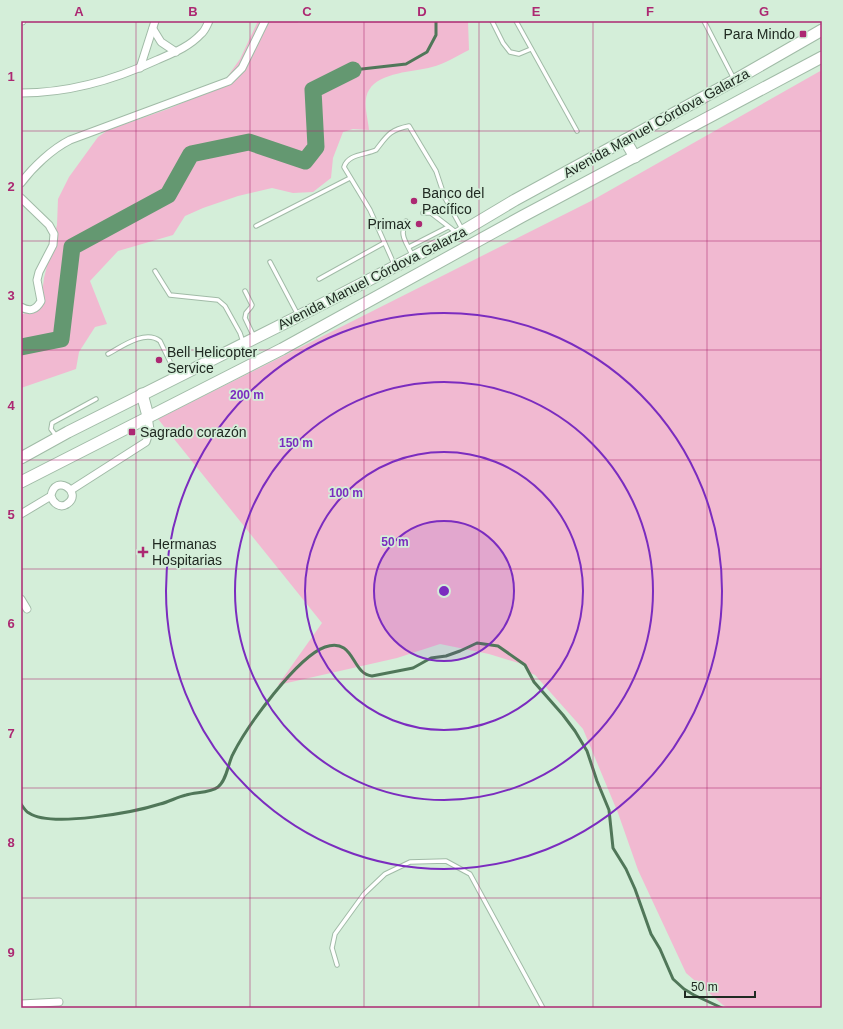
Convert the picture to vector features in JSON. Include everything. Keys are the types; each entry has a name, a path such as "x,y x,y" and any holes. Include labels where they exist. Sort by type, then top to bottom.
{"main road":[{"name":"Avenida Manuel Córdova Galarza","path":"21,458 142,394 414,257 735,80 822,30"},
{"name":"Avenida Manuel Córdova Galarza","path":"21,482 282,349 523,216 822,57"},
{"path":"625,140 635,157"},
{"path":"515,200 523,216"},
{"path":"142,394 148,416"}],"street":[{"path":"140,68 155,21"},
{"path":"21,94 54,92 83,86 140,68 188,46 203,33 209,21"},
{"path":"21,183 51,151 70,140 229,82 242,68 265,21"},
{"path":"153,29 161,42 176,52"},
{"path":"21,198 49,225 54,234 54,240 39,272 37,280 41,301 37,307 33,309 28,310 21,307"},
{"path":"71,490 146,442 150,430 148,416"},
{"path":"64,485 68,486 71,490 72,500 65,506 60,506 55,504 51,496 55,487 64,485"},
{"path":"21,514 51,496"},
{"path":"21,599 27,609"},
{"path":"21,1004 59,1002"}],"lane":[{"path":"492,21 503,43 510,52 519,54 531,49"},
{"path":"516,21 577,131"},
{"path":"704,21 735,80"},
{"path":"395,267 370,210 344,167 345,162 358,155 376,150 384,138 400,128 409,126 436,171 445,198 460,232"},
{"path":"256,226 350,178"},
{"path":"423,213 431,213 448,227 460,232"},
{"path":"406,221 402,234 414,257"},
{"path":"409,247 448,227"},
{"path":"319,279 384,243"},
{"path":"270,262 299,316"},
{"path":"155,271 170,295 218,300 225,306 240,333 243,343"},
{"path":"244,291 252,305 252,308 246,313 245,318 254,338"},
{"path":"108,354 138,338 156,338 160,341 177,377"},
{"path":"57,438 51,429 52,423 96,399"},
{"path":"337,965 332,948 335,934 364,894 379,879 385,874 410,862 446,861 470,874 543,1008"}],"shaded area":[{"path":"258,21 296,21 299,23 302,21 468,21 469,50 437,66 389,76 374,84 369,90 366,99 369,130 353,129 343,132 333,158 331,178 313,192 293,193 272,188 238,196 185,216 173,235 118,251 90,281 107,324 95,327 79,352 76,369 21,388 21,315 32,310 42,294 44,278 57,225 58,199 69,177 98,137 108,130 168,109 220,87 240,59"},
{"path":"822,70 822,1008 729,1008 723,1005 686,973 638,870 618,813 583,729 535,675 530,673 525,665 489,654 440,644 397,658 278,685 322,623 158,419 591,201"}],"waterway":[{"path":"353,70 406,64 427,52 436,35 436,21"},
{"path":"21,347 61,339 72,247 168,195 191,154 249,142 305,161 316,147 313,90 353,70"},
{"path":"21,804 28,812 40,817 74,819 132,811 190,794 215,789 221,784 231,758 261,710 287,678 301,664 314,653 325,647 335,645 342,647 348,651 365,674 372,676 413,668 431,658 446,656 477,643 498,646 525,665 534,682 563,715 587,751 609,810 613,848 626,869 635,889 651,934 660,949 673,979 684,989 694,995 722,1008"}],"place":[{"name":"Para Mindo","path":"803,34"},
{"name":"Banco del Pacífico","path":"414,201"},
{"name":"Primax","path":"419,224"},
{"name":"Bell Helicopter Service","path":"159,360"},
{"name":"Sagrado corazón","path":"132,432"},
{"name":"Hermanas Hospitarias","path":"143,552"}]}
